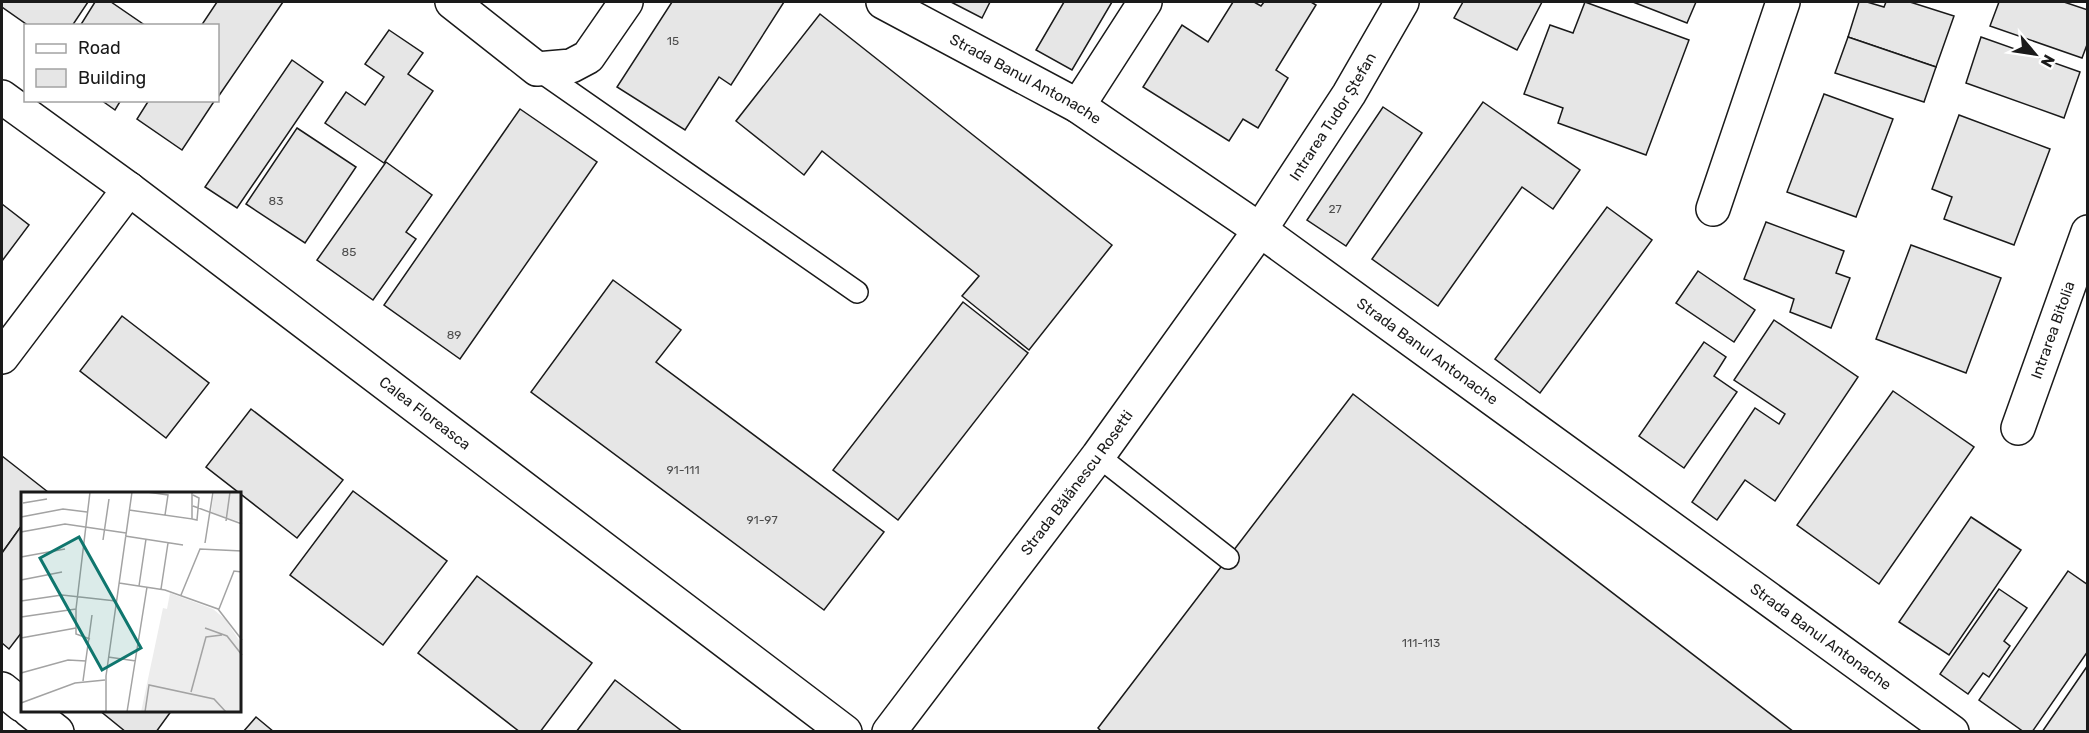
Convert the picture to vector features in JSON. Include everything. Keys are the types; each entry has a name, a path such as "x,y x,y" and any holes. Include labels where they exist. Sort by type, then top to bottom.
{"street":[{"path":"452,2 537,69 571,66 588,57 626,2"},
{"name":"Strada Banul Antonache","path":"883,2 1078,106 1260,230 1952,732"},
{"path":"1078,106 1145,2"},
{"name":"Intrarea Tudor Ștefan","path":"1260,230 1349,94 1402,2"},
{"path":"1713,208 1783,2"},
{"name":"Calea Floreasca","path":"2,97 129,189 845,732"},
{"path":"2,357 129,189"},
{"name":"Strada Bălănescu Rosetti","path":"889,732 1098,456 1260,230"},
{"name":"Intrarea Bitolia","path":"2018,428 2088,232"},
{"path":"2,689 21,704"},
{"path":"31,712 57,732"}],"lane":[{"path":"537,69 857,292"},
{"path":"1098,456 1228,558"}],"building":[{"path":"2,2 88,2 73,24 26,24 2,7"},
{"path":"95,2 111,2 143,24 81,24"},
{"path":"217,2 283,2 219,96 219,24 202,24"},
{"path":"672,2 784,2 731,85 719,77 685,130 617,87"},
{"path":"951,2 990,2 982,18"},
{"path":"1064,2 1112,2 1072,70 1036,50"},
{"path":"1233,2 1254,2 1261,6 1264,2 1311,2 1316,5 1276,70 1288,78 1258,128 1243,119 1229,141 1143,87 1182,25 1208,42"},
{"path":"1463,2 1542,2 1517,50 1454,18"},
{"path":"1585,2 1689,40 1646,155 1558,123 1563,108 1524,94 1550,25 1573,33"},
{"path":"1633,2 1696,2 1687,23"},
{"path":"1859,2 1884,7 1886,2 1910,2 1954,16 1936,67 1848,37"},
{"path":"1999,2 2064,2 2088,10 2088,42 2082,58 1990,26"},
{"path":"820,14 1112,245 1029,350 962,296 979,276 822,151 804,175 736,121"},
{"path":"389,30 423,53 408,74 433,91 384,163 325,123 346,92 365,105 384,77 365,64"},
{"path":"1848,37 1936,67 1924,102 1835,73"},
{"path":"1981,37 2080,72 2064,118 1966,83"},
{"path":"292,60 323,82 237,208 205,187"},
{"path":"1824,94 1893,119 1856,217 1787,192"},
{"path":"104,102 120,102 115,110"},
{"path":"148,102 214,102 182,150 137,119"},
{"path":"1483,102 1580,170 1553,209 1522,187 1438,306 1372,259"},
{"path":"1383,107 1422,133 1346,246 1307,220"},
{"path":"520,109 597,162 460,359 384,305"},
{"path":"1959,115 2050,149 2014,245 1944,219 1952,197 1932,189"},
{"path":"297,128 356,167 305,243 246,204"},
{"path":"386,162 432,195 406,232 416,239 373,300 317,260"},
{"path":"2,204 29,225 2,261"},
{"path":"1607,207 1652,240 1540,393 1495,359"},
{"path":"1766,222 1844,251 1836,273 1850,278 1831,328 1790,312 1794,299 1744,279"},
{"path":"1911,245 2001,278 1966,373 1876,339"},
{"path":"1698,271 1755,310 1734,342 1676,303"},
{"path":"613,280 681,330 656,362 884,532 824,610 531,392"},
{"path":"963,302 1028,353 898,520 833,470"},
{"path":"122,316 209,383 166,438 80,371"},
{"path":"1774,320 1858,377 1775,501 1745,480 1717,520 1692,502 1755,408 1779,424 1785,414 1734,380"},
{"path":"1704,342 1726,357 1714,376 1737,392 1684,468 1639,436"},
{"path":"1893,391 1974,447 1879,584 1797,525"},
{"path":"1353,394 1794,732 1102,732 1098,728"},
{"path":"251,409 343,480 297,538 242,495 242,492 238,492 206,467"},
{"path":"2,456 48,492 21,492 21,526 2,553"},
{"path":"353,491 447,561 383,645 290,575"},
{"path":"1971,517 2021,550 1949,655 1899,622"},
{"path":"21,526 21,633 9,649 2,643 2,553"},
{"path":"2068,571 2088,585 2088,651 2032,732 2024,732 1979,700"},
{"path":"477,576 592,663 540,732 520,732 418,653"},
{"path":"1999,589 2027,608 2004,641 2010,646 1989,677 1983,673 1968,694 1940,674"},
{"path":"2088,665 2088,732 2042,732"},
{"path":"615,680 683,732 576,732"},
{"path":"101,712 171,712 156,732 126,732"},
{"path":"256,717 274,732 243,732"}]}
